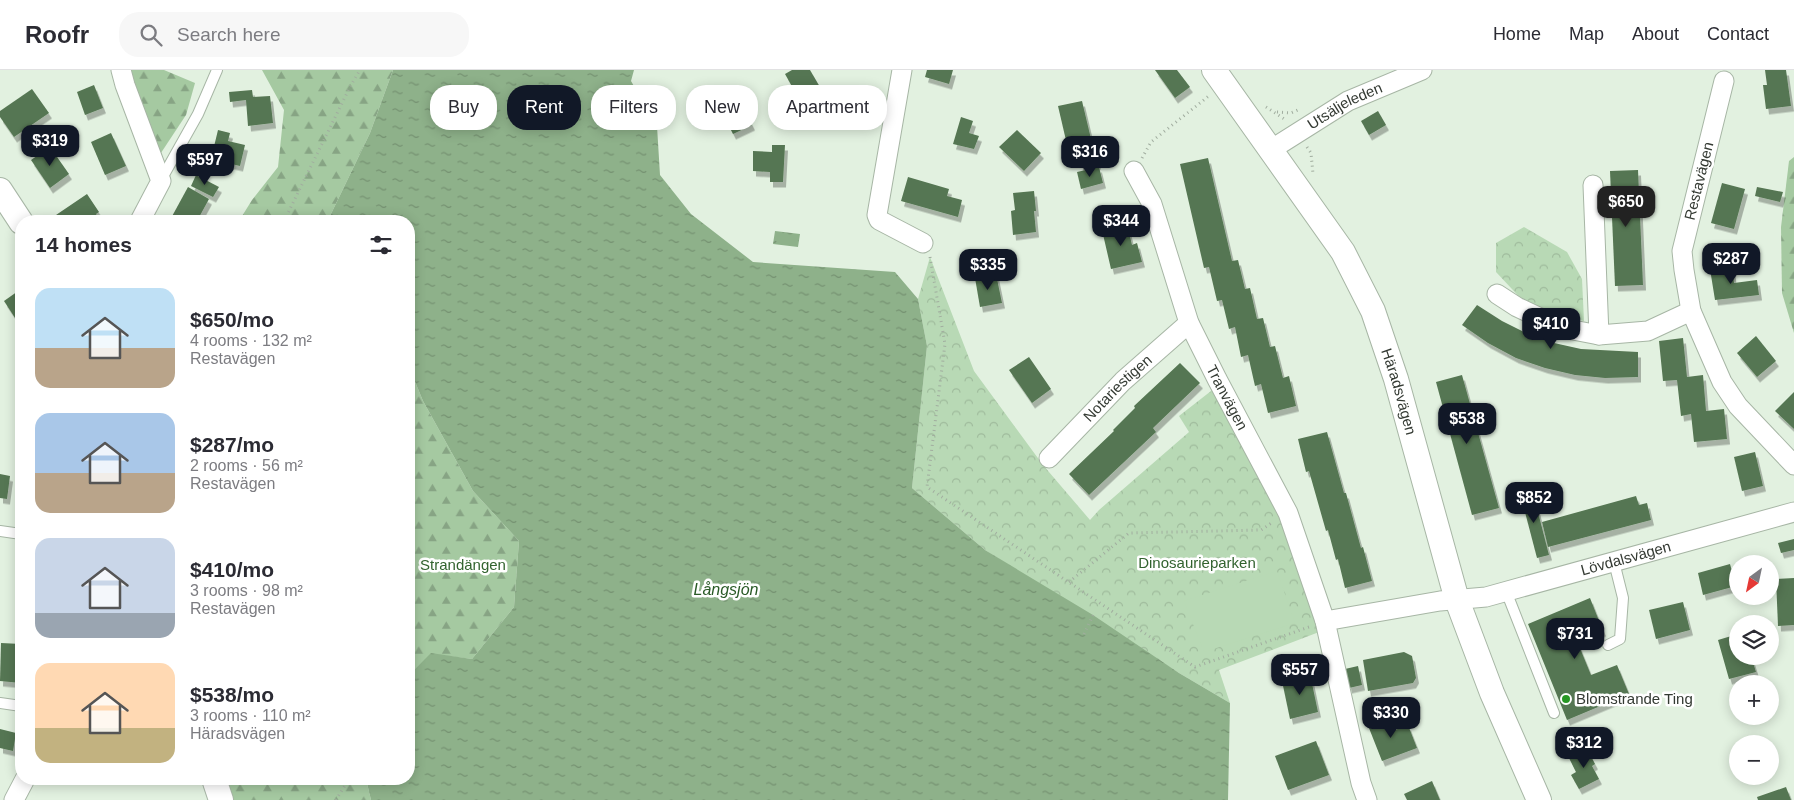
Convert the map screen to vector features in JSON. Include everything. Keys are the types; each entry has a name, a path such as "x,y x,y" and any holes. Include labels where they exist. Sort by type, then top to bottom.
{"street":[{"path":"121,70 124,85 160,181 143,215"},
{"path":"902,70 877,215 879,220 923,243"},
{"name":"Häradsvägen","path":"1214,70 1344,252 1373,311 1396,379 1457,600 1489,684 1539,800"},
{"name":"Utsäljeleden","path":"1272,149 1348,102 1422,70"},
{"name":"Restavägen","path":"1724,81 1682,251 1691,311 1722,382 1738,406 1794,465"},
{"name":"Tranvägen","path":"1134,172 1152,204 1189,323 1288,513 1325,621 1361,783 1367,800"},
{"path":"1593,185 1599,335"},
{"path":"0,190 16,215"},
{"path":"1498,294 1517,307 1549,322 1573,330 1599,335 1648,331 1691,311"},
{"name":"Notariestigen","path":"1049,458 1123,382 1189,323"},
{"name":"Lövdalsvägen","path":"1457,600 1486,597 1794,512"},
{"path":"1325,621 1457,600"},
{"path":"14,800 22,785"},
{"path":"216,785 221,800"}],"lane":[{"path":"160,181 198,114 217,70"},
{"path":"0,530 15,533"},
{"path":"1608,645 1620,639 1622,619 1623,598 1614,562"},
{"path":"1506,591 1554,713"},
{"path":"0,703 15,705"}],"path":[{"path":"287,215 360,70"},
{"path":"1134,172 1151,142 1209,96"},
{"path":"923,243 930,257 945,344 927,487 1195,667 1325,621"},
{"path":"1069,582 1129,533 1261,530 1288,513"},
{"path":"1084,634 1093,615"},
{"path":"336,800 345,785"}],"green space":[{"path":"121,70 164,70 195,83 186,115 153,165"},
{"path":"262,70 393,70 370,133 330,215 243,215 278,167 284,110"},
{"path":"1794,157 1794,333 1782,293 1781,227 1789,161"},
{"path":"1524,227 1567,252 1582,279 1584,321 1527,305 1496,272 1496,243"},
{"name":"Dinosaurieparken","path":"930,257 974,371 1043,465 1090,520 1189,432 1179,416 1220,384 1288,513 1327,629 1219,670 1230,703 1179,673 985,550 912,488 927,346 918,299"},
{"name":"Strandängen","path":"415,382 423,401 473,491 519,541 514,607 472,659 431,654 415,669"},
{"path":"1277,571 1295,623 1204,652 1184,601"},
{"path":"226,785 367,785 371,800 230,800"}],"water":[{"name":"Långsjön","path":"393,70 634,70 631,81 633,85 591,85 591,130 657,130 660,175 691,214 753,262 895,272 918,299 927,346 912,488 985,550 1093,615 1179,673 1230,703 1228,800 371,800 367,785 415,785 415,669 431,653 472,659 514,607 519,541 473,491 423,401 415,382 415,215 330,215 370,133"},
{"path":"775,231 800,234 798,247 773,244"}],"building":[{"path":"792,70 810,70 819,85 791,85 785,74"},
{"path":"927,70 953,70 949,84 925,77"},
{"path":"1155,70 1177,70 1190,87 1175,98"},
{"path":"1765,70 1786,70 1791,106 1766,109 1763,85 1767,85"},
{"path":"94,85 103,108 85,115 77,92"},
{"path":"32,89 49,113 14,137 0,117 0,111"},
{"path":"252,90 253,97 270,96 273,123 248,126 246,100 230,102 229,92"},
{"path":"1082,101 1092,143 1068,149 1058,106"},
{"path":"1378,111 1386,125 1369,135 1361,121"},
{"path":"961,117 973,121 969,133 979,136 974,149 953,144"},
{"path":"218,130 230,133 228,141 245,145 240,166 223,162 223,166 210,163"},
{"path":"731,130 741,130 733,134"},
{"path":"1017,130 1041,153 1024,171 999,147"},
{"path":"111,133 126,166 105,175 91,142"},
{"path":"772,145 785,145 783,182 770,182 770,172 753,171 753,151 772,152"},
{"path":"1094,146 1098,164 1081,168 1077,150"},
{"path":"50,147 69,174 50,188 31,160"},
{"path":"1208,158 1232,261 1238,260 1245,289 1250,288 1257,319 1263,318 1270,347 1275,346 1283,378 1289,376 1296,406 1268,413 1261,384 1255,386 1248,355 1241,357 1235,327 1229,329 1222,300 1217,301 1209,267 1204,268 1180,164"},
{"path":"1099,167 1103,183 1081,189 1077,172"},
{"path":"1638,170 1643,285 1615,286 1610,171"},
{"path":"196,175 219,187 213,197 191,186"},
{"path":"908,177 949,189 947,196 962,200 958,217 901,201"},
{"path":"1722,183 1745,189 1734,229 1711,223"},
{"path":"188,187 209,199 200,215 173,215"},
{"path":"1757,187 1783,192 1780,202 1755,196"},
{"path":"1034,191 1036,232 1013,235 1011,211 1015,210 1013,193"},
{"path":"87,194 99,212 97,215 56,215"},
{"path":"1127,224 1132,245 1137,243 1142,262 1111,269 1102,230"},
{"path":"1732,266 1734,283 1757,280 1759,295 1715,300 1710,269"},
{"path":"996,274 1002,303 980,307 975,278"},
{"path":"15,293 15,318 4,301"},
{"path":"1477,305 1502,321 1528,334 1554,343 1581,349 1638,352 1638,377 1605,378 1575,375 1545,368 1516,358 1488,343 1462,325"},
{"path":"1756,336 1776,361 1757,377 1737,353"},
{"path":"1683,338 1687,377 1703,375 1706,411 1724,409 1727,439 1694,442 1691,414 1681,416 1677,380 1663,381 1659,341"},
{"path":"1029,357 1051,389 1032,403 1009,370"},
{"path":"1180,363 1200,383 1153,428 1156,432 1089,495 1069,474 1114,431 1135,408 1134,406"},
{"path":"1462,375 1499,508 1472,515 1436,382"},
{"path":"1794,392 1794,429 1775,411"},
{"path":"1327,432 1372,581 1345,588 1338,559 1336,560 1328,530 1326,531 1309,471 1306,472 1298,439"},
{"path":"1755,452 1763,486 1742,491 1734,457"},
{"path":"0,474 10,476 7,499 0,498"},
{"path":"1532,489 1549,555 1537,558 1520,493"},
{"path":"1636,496 1639,505 1647,503 1651,520 1548,547 1542,522"},
{"path":"1794,539 1794,550 1781,553 1778,543"},
{"path":"1729,564 1729,588 1703,595 1698,573"},
{"path":"1794,578 1794,625 1779,626 1777,605 1779,605 1779,579"},
{"path":"1590,598 1603,631 1577,641 1591,675 1617,665 1629,694 1567,720 1528,624"},
{"path":"1683,602 1690,630 1656,639 1649,610"},
{"path":"1729,637 1729,665 1754,665 1756,672 1744,675 1729,675 1729,679 1718,640"},
{"path":"1,643 15,644 15,682 0,681"},
{"path":"1404,652 1412,656 1416,678 1413,683 1368,691 1363,660"},
{"path":"1358,666 1362,685 1349,688 1345,669"},
{"path":"1310,674 1318,712 1290,719 1282,681"},
{"path":"1383,717 1390,732 1408,725 1417,748 1382,761 1367,723"},
{"path":"0,729 15,733 13,751 0,748"},
{"path":"1316,741 1329,775 1288,790 1275,756"},
{"path":"1587,749 1595,764 1592,766 1599,779 1579,789 1571,775 1576,772 1569,758"},
{"path":"1432,781 1440,800 1407,800 1404,794"},
{"path":"1786,787 1791,800 1758,800 1757,797"}],"place":[{"name":"Blomstrande Ting","path":"1566,699"}]}
